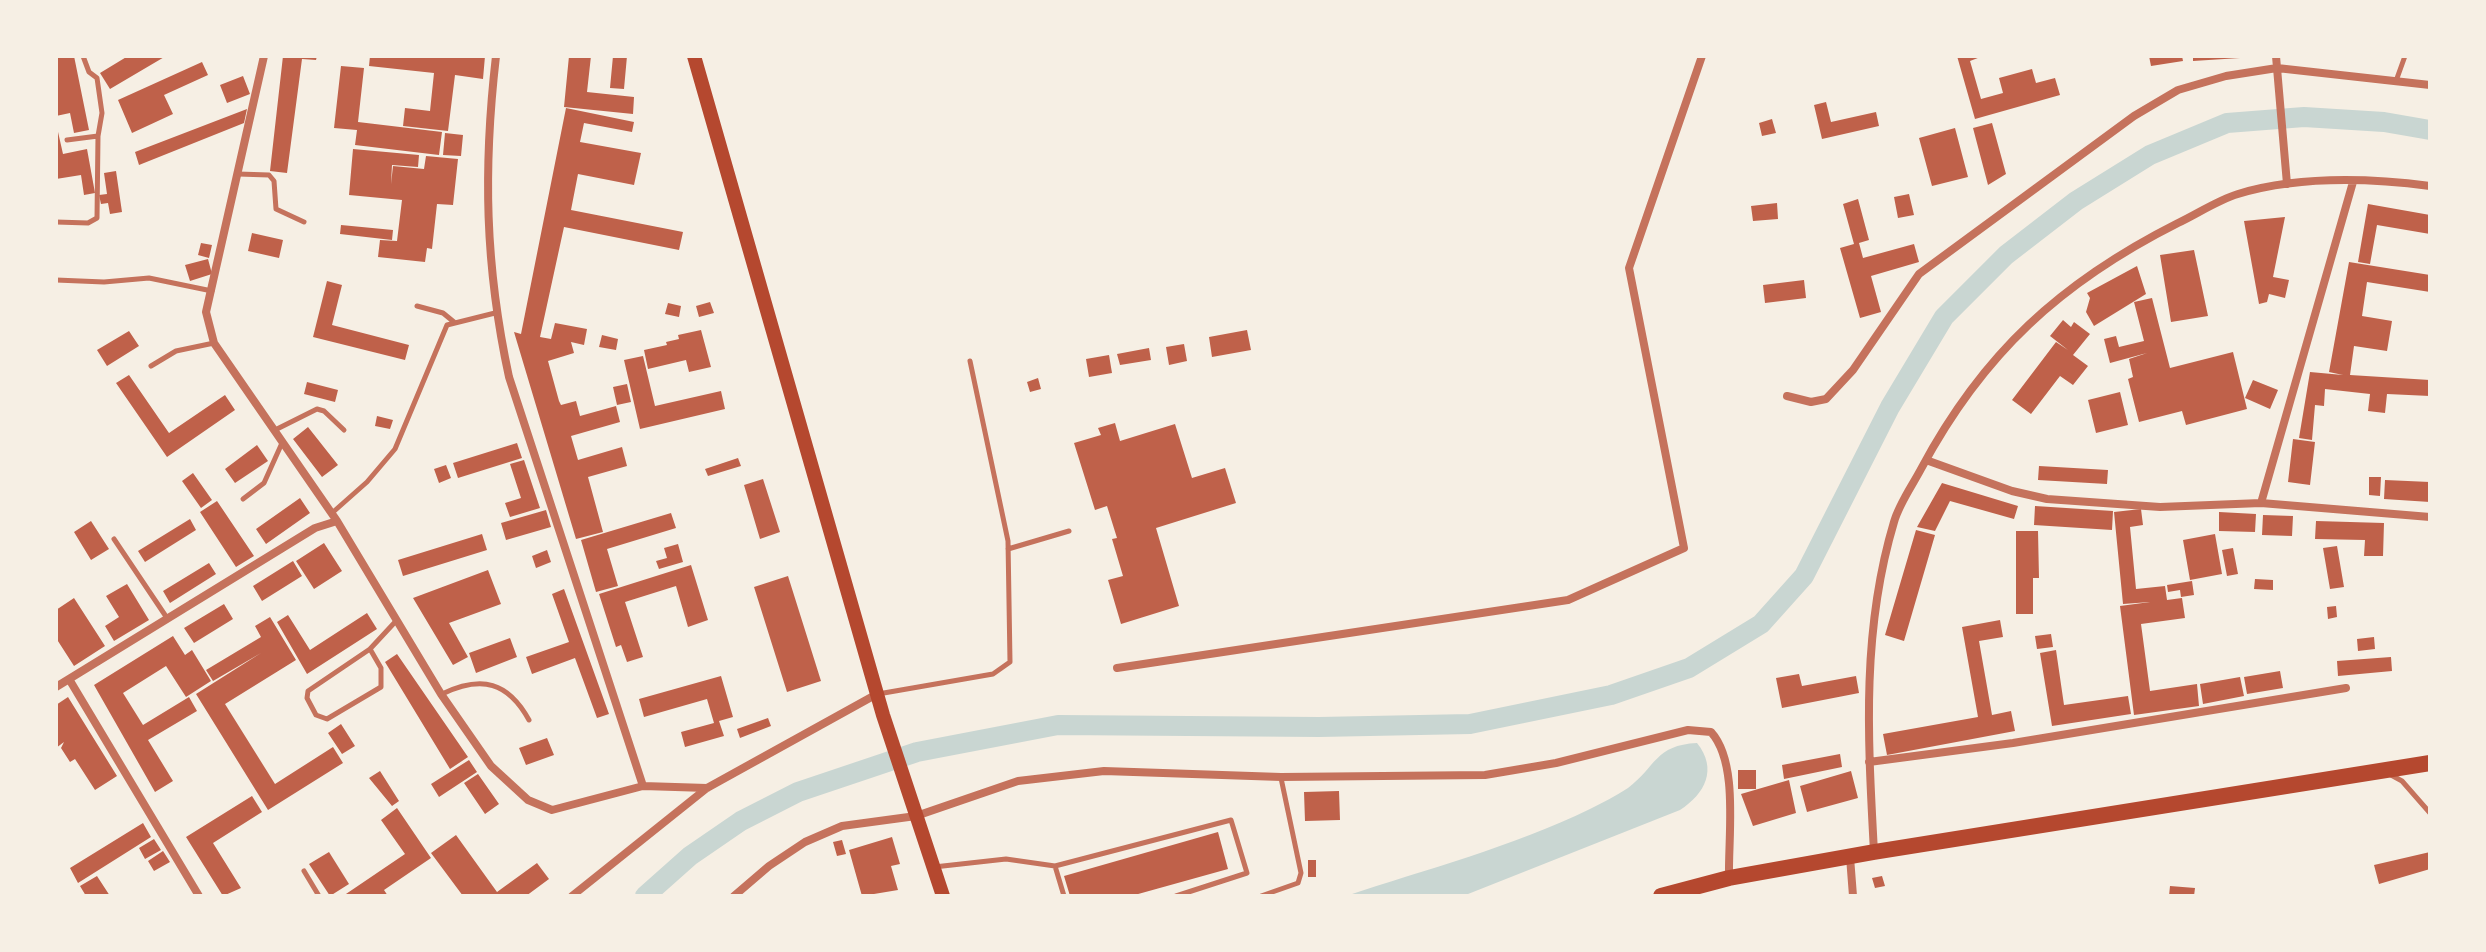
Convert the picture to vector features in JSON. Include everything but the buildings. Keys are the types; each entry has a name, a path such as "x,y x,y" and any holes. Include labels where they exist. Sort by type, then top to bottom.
{"main road":[{"path":"694,56 883,715 943,896"},
{"path":"1661,896 1729,878 1874,852 2430,763"}],"street":[{"path":"264,56 206,312 214,343 332,513 441,694 491,766 528,800 552,810 643,786 707,788"},
{"path":"496,56 485,175 495,313 509,377 643,786"},
{"path":"1117,668 1568,600 1684,548 1629,268 1702,56"},
{"path":"2276,56 2287,184"},
{"path":"1787,396 1811,402 1826,399 1853,370 1919,274 2134,116 2178,90 2226,76 2277,68 2430,85"},
{"path":"1874,852 1866,680 1886,551 1895,518 1971,386 2012,340 2088,273 2236,195 2287,184 2383,180 2430,186"},
{"path":"2261,503 2353,182"},
{"path":"1926,460 2047,499 2160,507 2261,503 2430,517"},
{"path":"56,687 315,528 337,521"},
{"path":"69,679 199,896"},
{"path":"1869,762 2013,743 2346,688"},
{"path":"572,896 707,788 877,694"},
{"path":"734,896 769,866 817,836 842,826 1018,781 1104,771 1281,777 1485,775 1556,763 1688,730 1711,732 1719,741 1729,766 1729,878"},
{"path":"1850,857 1853,896"}],"lane":[{"path":"56,222 88,223 97,218 98,136 102,113 97,78 89,72 83,56"},
{"path":"2395,81 2405,56"},
{"path":"67,140 98,136"},
{"path":"238,174 269,175 274,181 276,209 304,222"},
{"path":"56,280 104,282 149,278 213,291"},
{"path":"417,306 443,313 454,322"},
{"path":"332,513 367,482 395,449 442,331 454,322 495,313"},
{"path":"151,366 176,351 214,343"},
{"path":"877,694 938,680 993,674 1010,662 1008,549 1002,502 970,361"},
{"path":"274,430 317,409 332,417 344,430"},
{"path":"243,499 264,483 283,442"},
{"path":"1008,549 1069,531"},
{"path":"114,539 167,618"},
{"path":"370,649 381,668 381,687 327,719 316,715 307,698 308,691 370,649 397,621"},
{"path":"441,694 464,686 502,688 517,698 529,720"},
{"path":"2383,770 2402,781 2430,813"},
{"path":"1261,896 1298,883 1301,873 1281,777"},
{"path":"933,867 1006,859 1055,866 1231,820 1247,873 1176,896"},
{"path":"1055,866 1064,896"},
{"path":"304,871 319,896"}],"shaded area":[{"path":"1697,743 1707,762 1706,780 1696,796 1680,810 1463,896 1346,896 1560,823 1628,788 1657,758 1672,748"}],"waterway":[{"path":"645,896 690,856 741,821 798,792 917,752 1058,725 1319,727 1470,724 1611,695 1689,668 1761,624 1804,576 1890,407 1944,317 2006,255 2076,201 2150,155 2227,123 2304,117 2384,122 2430,130"}]}
